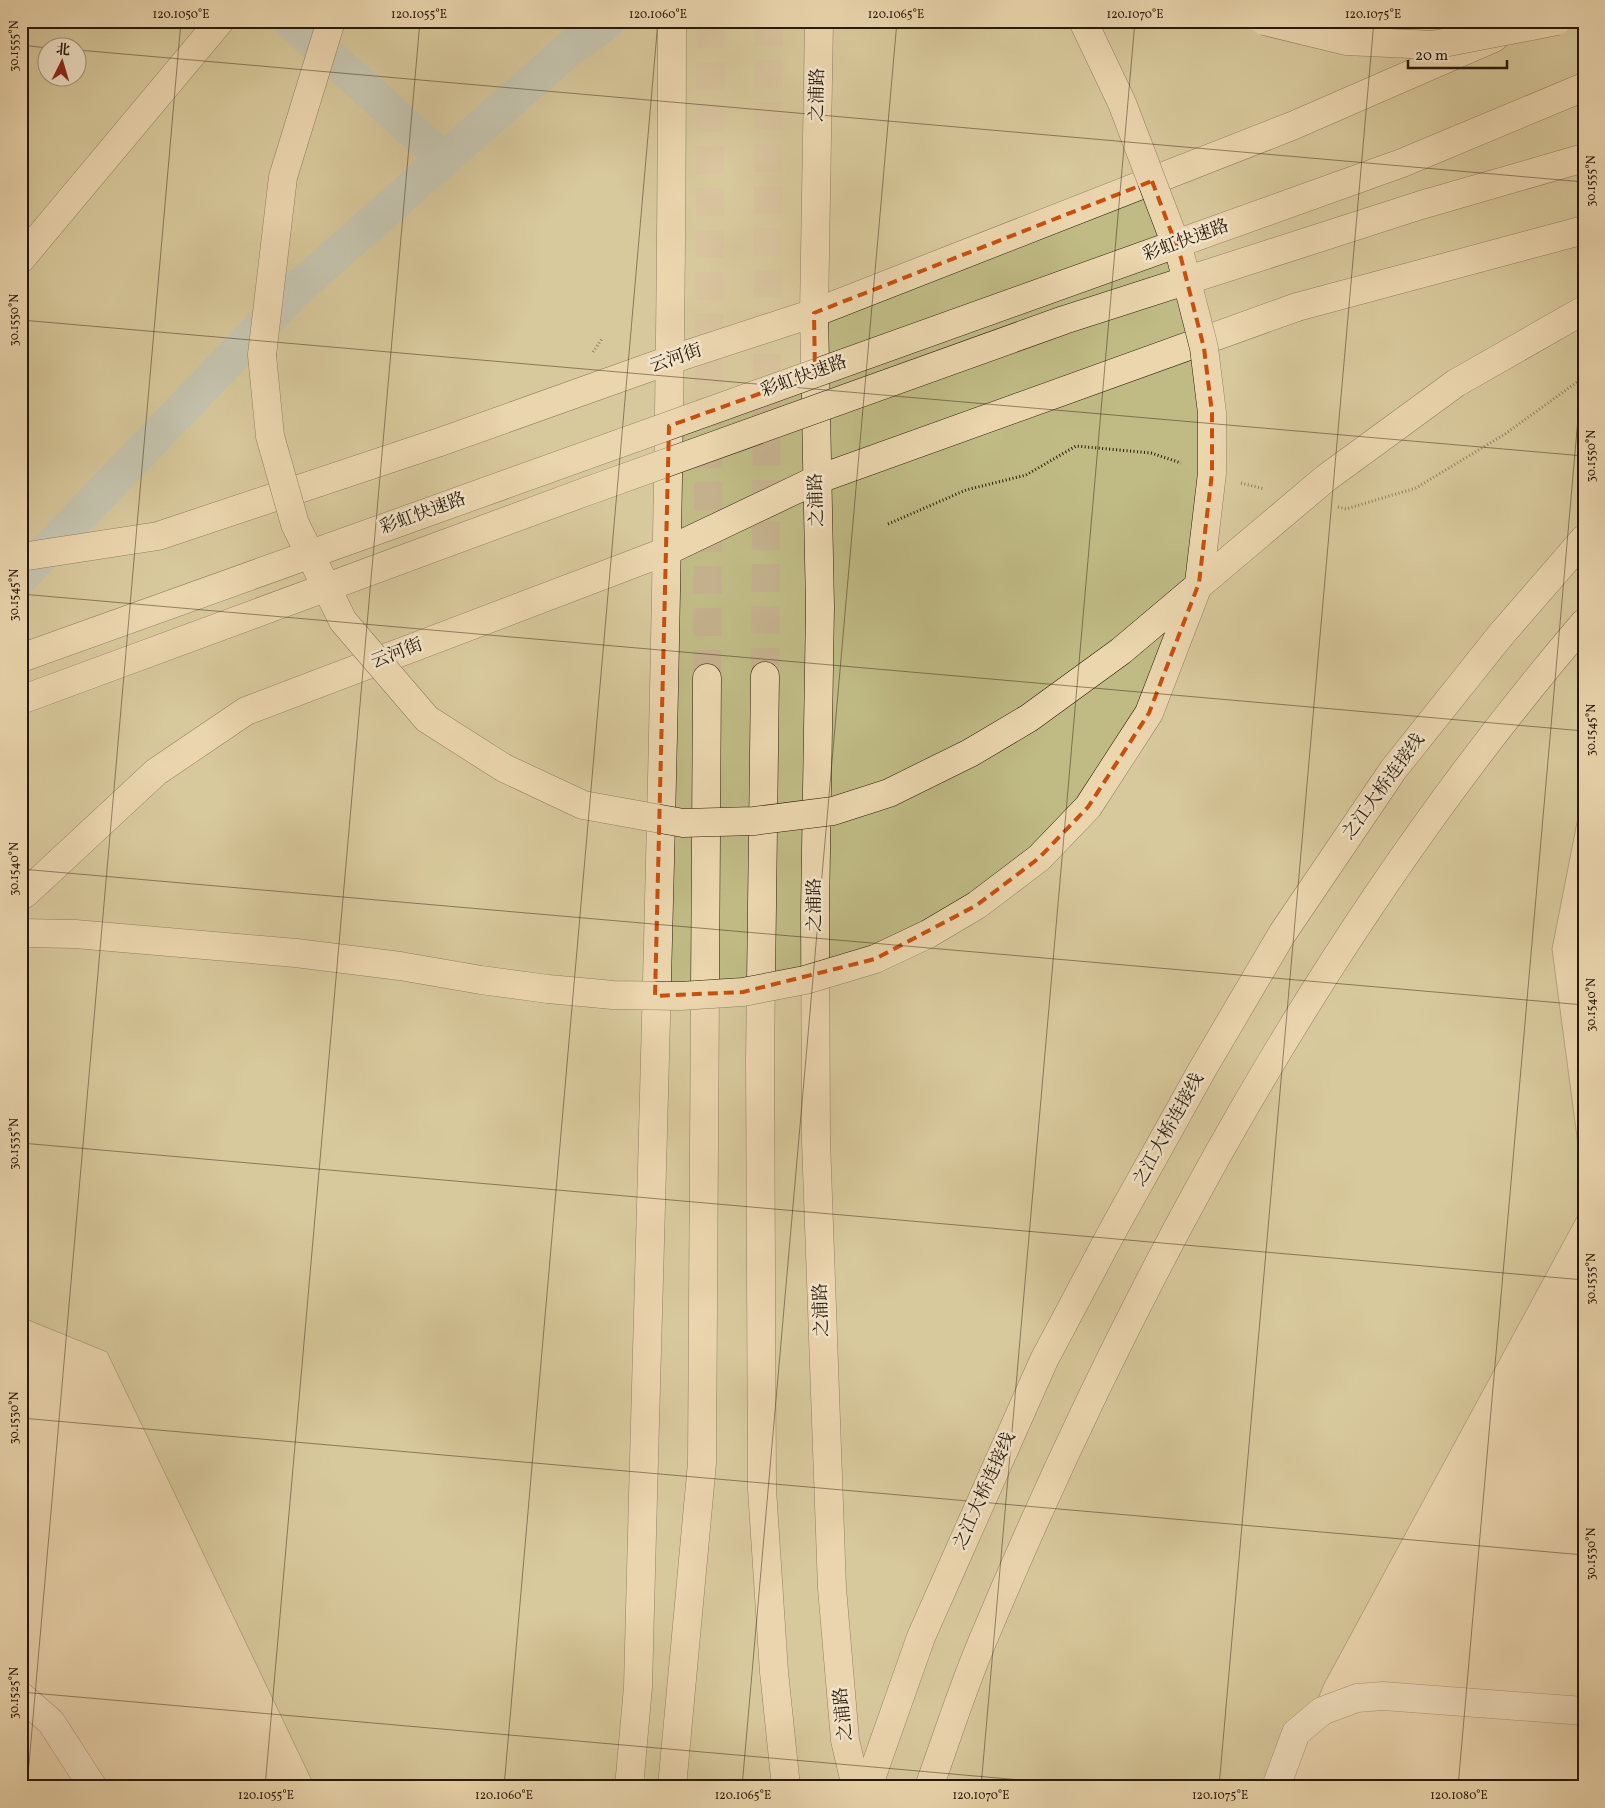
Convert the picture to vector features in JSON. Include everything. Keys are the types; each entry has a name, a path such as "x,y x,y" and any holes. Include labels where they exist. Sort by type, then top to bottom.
{"main road":[{"path":"21,259 220,21"},
{"path":"331,21 283,177 262,354 270,436 295,524 343,621 427,719 504,768 582,805 683,824 745,821 833,811 889,793 970,752 1029,718 1121,652 1334,472 1456,383 1584,310"},
{"path":"629,1787 638,1687 667,551 672,21"},
{"name":"之浦路","path":"818,21 814,313 820,607 815,912 816,1141 832,1588 845,1740 856,1787"},
{"path":"21,933 75,934 296,953 400,966 548,989 613,995 680,996 743,992 805,980 875,959 928,934 977,905 1039,858 1088,807 1149,713 1199,583 1212,473 1212,413 1204,348 1181,258 1122,103 1083,21"},
{"path":"1264,21 1346,41 1433,45 1557,21"},
{"name":"云河街","path":"21,557 158,536 440,442 670,360 814,313 1292,126 1490,41 1522,21"},
{"name":"彩虹快速路","path":"21,658 1402,163 1584,87"},
{"name":"彩虹快速路","path":"21,700 594,489 1064,320 1421,204 1584,158"},
{"name":"云河街","path":"21,896 156,772 246,711 667,551 816,480 1297,307 1584,230"},
{"name":"之江大桥连接线","path":"868,1787 921,1636 1044,1360 1113,1230 1202,1070 1282,934 1393,770 1498,637 1584,539"},
{"path":"929,1787 978,1650 1062,1458 1153,1273 1216,1157 1282,1044 1361,918 1456,783 1539,675 1584,622"},
{"path":"765,676 760,1059 762,1489 774,1672 786,1787"},
{"path":"672,1787 702,1463 707,678"}],"street":[{"path":"21,1696 51,1722 93,1787"},
{"path":"1276,1787 1296,1732 1322,1711 1357,1698 1384,1696 1584,1711"}],"path":[{"path":"593,352 602,339"}],"highlighted area":[{"path":"1152,181 1181,258 1204,348 1212,413 1212,473 1199,583 1149,713 1088,807 1039,858 977,905 875,959 743,992 655,996 669,426 815,374 814,313"}],"shaded area":[{"path":"21,21 1584,21 1584,801 1580,807 1552,949 1584,1190 1584,1204 1324,1684 1281,1787 315,1787 107,1352 21,1317"}],"waterway":[{"path":"290,21 444,159"},
{"path":"21,577 299,287 569,49 608,21"}],"tunnel":[{"path":"707,678 711,21"},
{"path":"765,676 769,21"}]}
